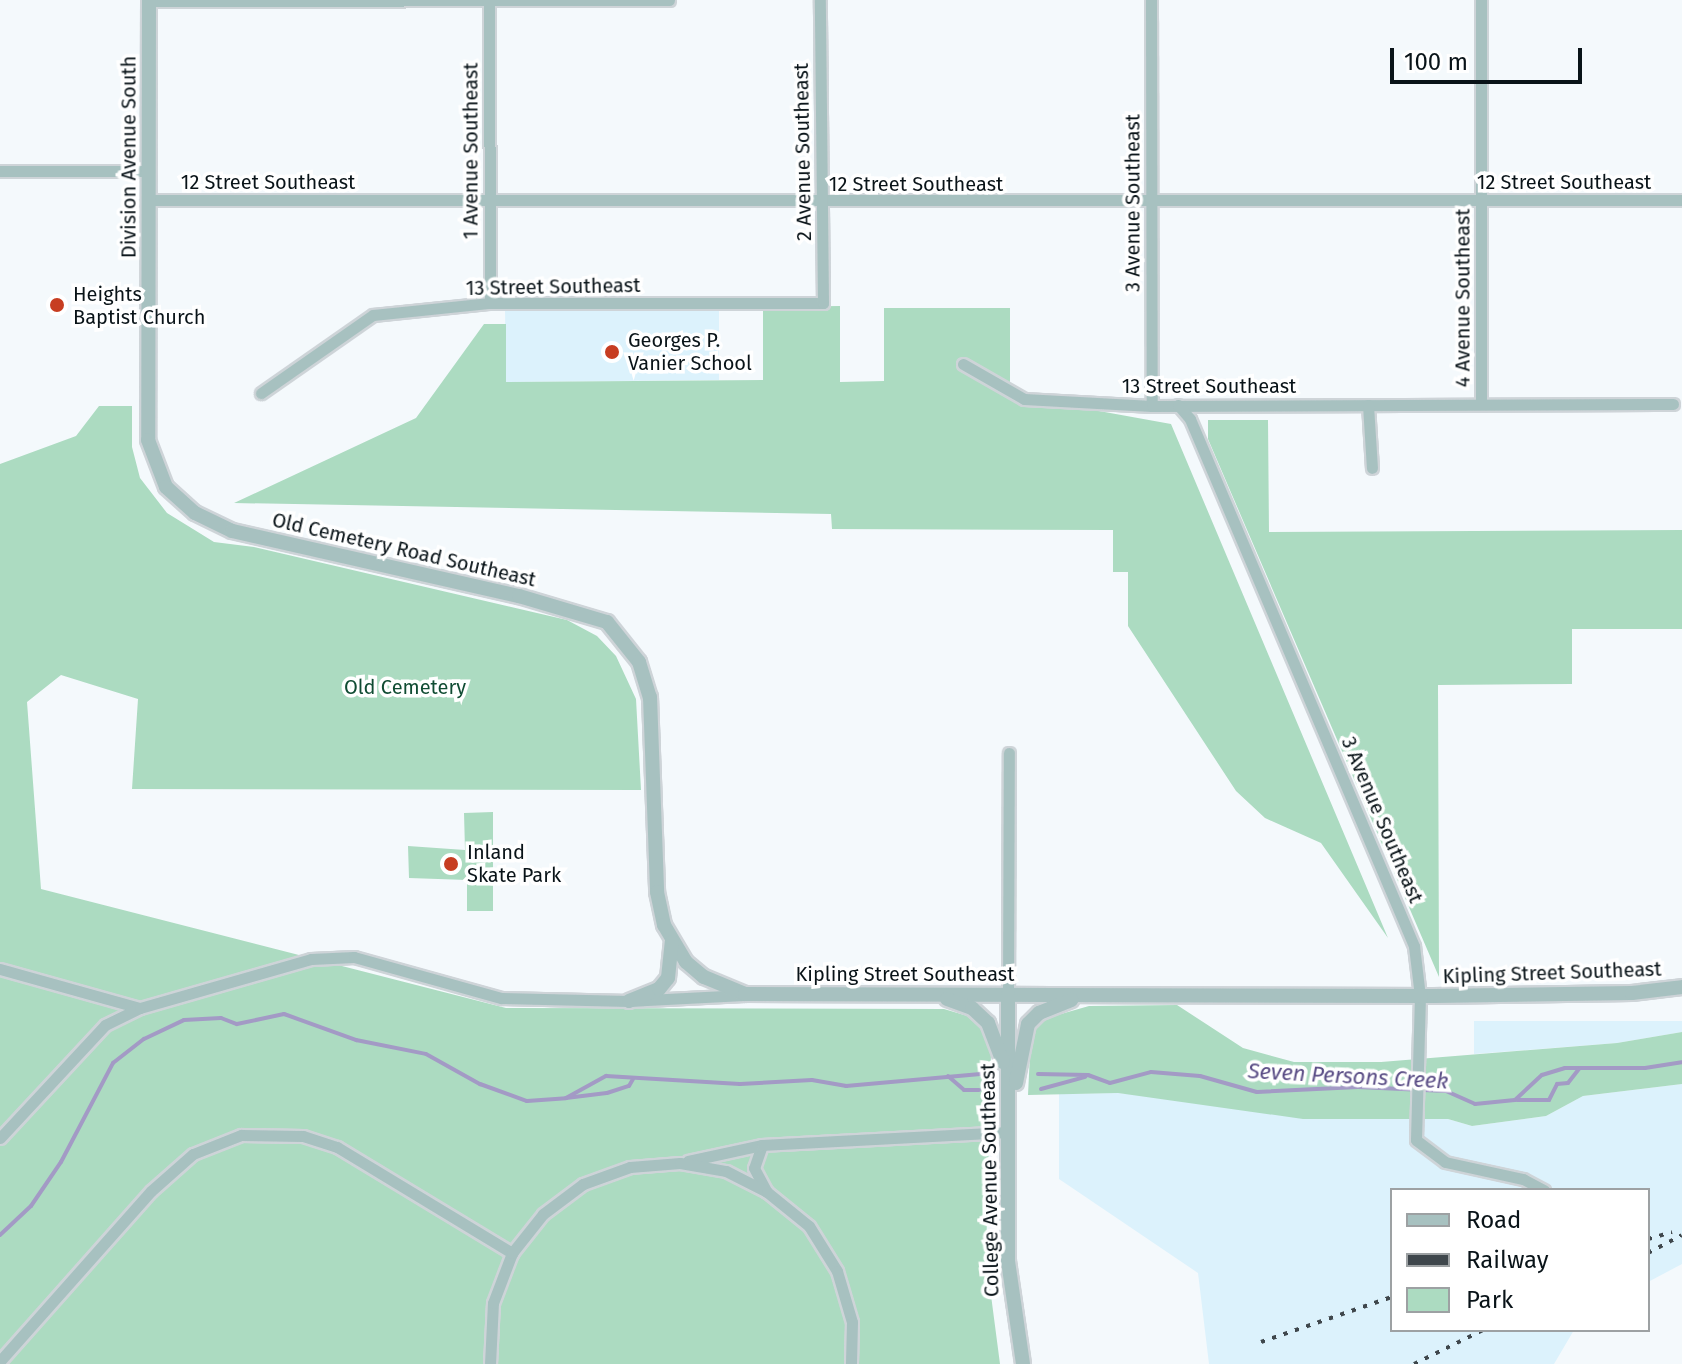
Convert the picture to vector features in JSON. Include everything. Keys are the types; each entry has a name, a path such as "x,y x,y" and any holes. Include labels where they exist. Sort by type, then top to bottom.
{"street":[{"path":"149,0 669,0"},
{"name":"Division Avenue South","path":"148,362 149,0"},
{"name":"1 Avenue Southeast","path":"489,0 490,303"},
{"name":"2 Avenue Southeast","path":"820,0 823,303"},
{"name":"3 Avenue Southeast","path":"1151,0 1152,406"},
{"name":"4 Avenue Southeast","path":"1481,0 1481,404"},
{"path":"0,171 149,171"},
{"name":"12 Street Southeast","path":"149,200 489,199 822,203 1682,200"},
{"name":"13 Street Southeast","path":"261,393 373,315 490,303 823,303"},
{"name":"Old Cemetery Road Southeast","path":"148,362 150,448 166,487 179,502 232,531 519,596 607,622 646,678 654,775 657,892 672,942"},
{"name":"13 Street Southeast","path":"963,364 1024,399 1152,406 1673,404"},
{"name":"3 Avenue Southeast","path":"1178,405 1190,419 1384,865 1414,946 1420,996 1415,1065 1416,1140 1445,1162 1523,1179 1540,1188"},
{"path":"1368,405 1372,468"},
{"path":"1008,995 1009,753"},
{"path":"672,942 704,977 745,994 764,994"},
{"path":"629,1001 659,989 668,978 672,942"},
{"name":"Kipling Street Southeast","path":"105,1025 140,1008 335,956 501,998 629,1001 764,994 1420,996 1632,993 1682,987"},
{"path":"0,969 140,1008"},
{"path":"931,995 978,1012 995,1035 1008,1080"},
{"name":"College Avenue Southeast","path":"1008,995 1010,1290 1023,1364"},
{"path":"490,1364 493,1303 512,1253 543,1214 583,1184 630,1167 680,1163 762,1145 1008,1125 1028,1024 1049,1007 1100,995"},
{"path":"0,1138 105,1025 103,998"},
{"path":"0,1361 151,1191 193,1154 241,1135 303,1136 337,1147 512,1253"},
{"path":"762,1145 754,1168 767,1192"},
{"path":"680,1163 726,1171 767,1192 809,1226 837,1271 852,1322 851,1364"}],"shaded area":[{"name":"Georges P. Vanier School","path":"719,308 719,380 506,382 505,309"},
{"path":"1474,1021 1682,1021 1682,1032 1617,1043 1474,1054"},
{"path":"1682,1084 1682,1264 1650,1281 1650,1188 1390,1188 1390,1332 1573,1332 1554,1364 1209,1364 1198,1273 1059,1179 1059,1094 1118,1093 1448,1119 1472,1126 1546,1116 1583,1096"}],"green space":[{"path":"840,306 840,382 884,381 884,308 1010,308 1010,395 1171,424 1388,938 1321,843 1265,818 1236,791 1128,626 1128,572 1113,572 1113,530 832,529 831,514 234,503 416,418 484,324 506,324 506,382 763,380 763,307"},
{"name":"Old Cemetery","path":"99,406 132,406 132,447 140,478 167,513 214,542 254,547 567,620 597,636 616,656 636,699 641,790 132,789 138,699 61,675 27,702 41,889 506,1008 944,1009 971,1017 981,1027 991,1054 986,1257 1000,1364 0,1364 0,464 76,436"},
{"path":"1208,420 1268,420 1269,532 1682,530 1682,629 1572,629 1572,684 1438,685 1439,977 1208,439"},
{"name":"Inland Skate Park","path":"493,812 493,911 467,911 467,880 409,878 408,846 465,850 464,813"},
{"path":"1177,1005 1243,1048 1294,1062 1381,1062 1617,1043 1682,1032 1682,1084 1583,1096 1546,1116 1472,1126 1448,1119 1303,1119 1118,1093 1028,1095 1031,1033 1040,1020 1089,1006"}],"waterway":[{"name":"Seven Persons Creek","path":"0,1235 31,1206 61,1162 113,1063 144,1039 184,1020 221,1018 237,1024 284,1014 356,1040 426,1054 480,1084 527,1101 566,1098 606,1076 740,1084 812,1080 846,1086 980,1074"},
{"name":"Seven Persons Creek","path":"1038,1074 1088,1075 1110,1083 1151,1072 1200,1076 1257,1092 1358,1087 1446,1091 1475,1104 1515,1100 1542,1075 1565,1068 1645,1068 1682,1062"},
{"name":"Seven Persons Creek","path":"1517,1100 1549,1100 1557,1084 1568,1083 1579,1069"},
{"name":"Seven Persons Creek","path":"948,1076 964,1090 979,1090"},
{"name":"Seven Persons Creek","path":"1041,1089 1085,1077"},
{"name":"Seven Persons Creek","path":"566,1098 607,1093 629,1086 633,1079"}],"railway":[{"path":"1650,1238 1672,1232"},
{"path":"1650,1252 1682,1235"},
{"path":"1261,1342 1390,1298"},
{"path":"1414,1364 1479,1332"}],"place":[{"name":"Heights Baptist Church","path":"57,305"},
{"name":"Georges P. Vanier School","path":"612,352"},
{"name":"Inland Skate Park","path":"451,864"}]}
